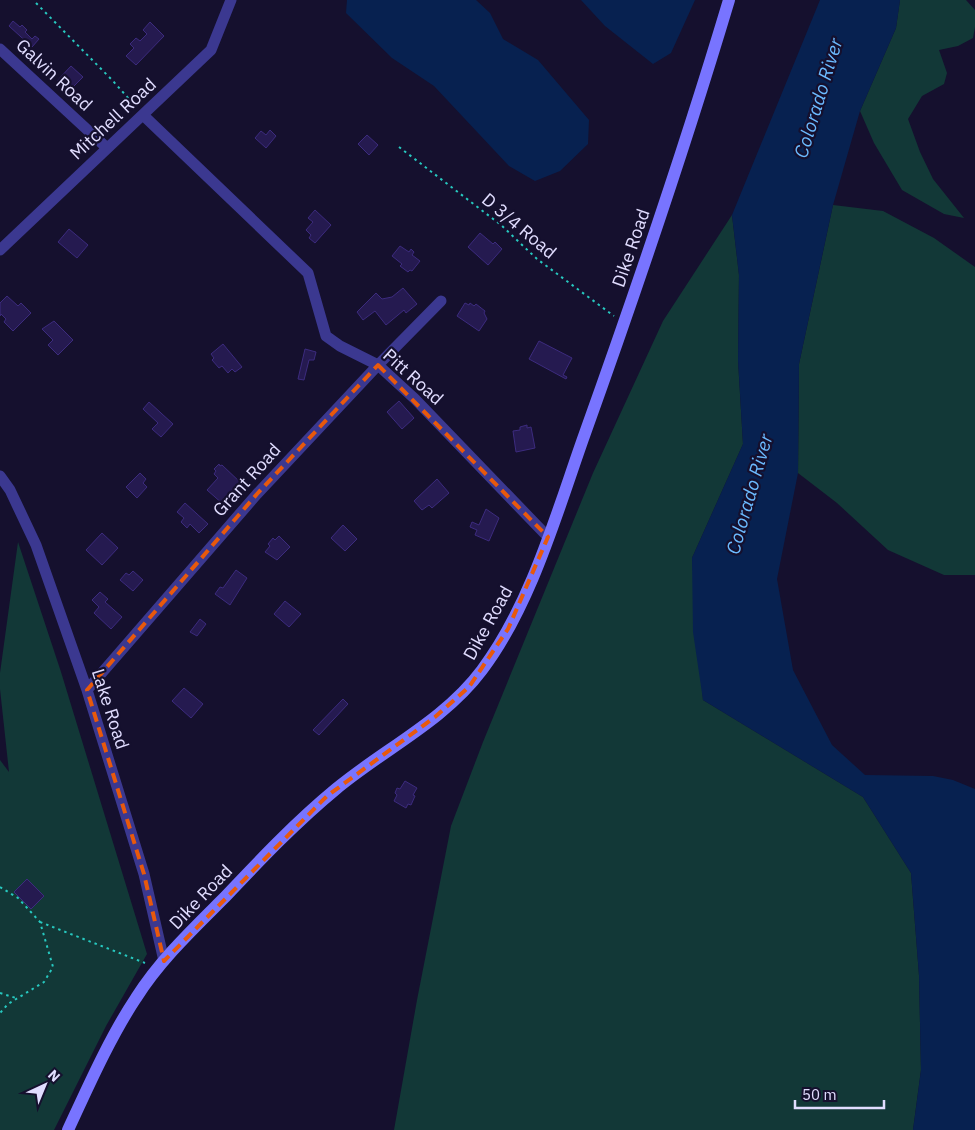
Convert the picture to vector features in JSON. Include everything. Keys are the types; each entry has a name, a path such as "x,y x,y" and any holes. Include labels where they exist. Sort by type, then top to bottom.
{"street":[{"name":"Mitchell Road","path":"0,250 211,50 231,0"},
{"name":"Dike Road","path":"68,1130 122,1021 136,998 161,965 278,841 327,796 373,760 454,702 469,687 496,651 522,601 548,538 692,124 730,0"},
{"name":"Galvin Road","path":"0,48 107,148"},
{"name":"Pitt Road","path":"142,114 308,273 326,336 340,346 378,365 415,399 548,538"},
{"name":"Grant Road","path":"87,690 257,494 441,301"},
{"name":"Lake Road","path":"0,476 10,490 36,545 87,690 144,874 161,965"}],"path":[{"path":"36,4 113,81 142,114"},
{"name":"D 3/4 Road","path":"399,147 501,224 537,259 624,323"},
{"path":"0,887 18,898 40,922 53,967 44,982 16,998 0,1013"},
{"path":"40,922 161,965"},
{"path":"0,993 16,998"}],"highlighted area":[{"path":"378,365 548,537 508,629 469,687 435,717 327,796 164,961 144,874 87,690 257,494"}],"green space":[{"path":"900,0 966,0 975,10 973,38 958,46 939,50 947,73 944,84 922,96 908,119 920,152 933,179 964,218 944,214 902,190 874,143 860,111 896,28"},
{"path":"833,205 883,211 934,238 975,267 975,575 944,575 888,550 837,503 798,473 799,364"},
{"path":"732,215 739,275 738,360 743,444 692,558 703,700 863,797 911,873 919,975 921,1070 913,1130 394,1130 451,826 483,742 593,473 663,321"},
{"path":"18,542 61,672 147,954 106,1026 54,1130 0,1130 0,760 9,772 0,673"}],"water":[{"path":"347,0 476,0 490,13 503,39 538,60 589,120 588,144 560,171 535,181 509,166 434,86 392,58 346,13"},
{"path":"581,0 695,0 671,53 653,64 605,26"},
{"name":"Colorado River","path":"820,0 900,0 896,28 860,111 833,205 799,364 798,473 777,579 793,670 832,745 865,775 933,776 953,780 975,789 975,1130 913,1130 921,1070 919,975 911,873 863,797 703,700 693,632 692,558 743,444 738,360 739,275 732,215"}],"building":[{"path":"13,21 20,27 22,25 27,30 25,32 32,39 35,36 39,39 32,47 9,26"},
{"path":"150,22 164,36 136,65 126,56 134,48 130,44 136,38 140,41 147,34 143,30"},
{"path":"71,66 83,77 71,89 67,86 65,89 57,81"},
{"path":"270,130 276,136 266,148 255,138 261,131 266,135"},
{"path":"367,135 378,145 369,155 358,144"},
{"path":"315,210 331,225 315,243 309,238 311,235 306,230 313,222 308,218"},
{"path":"69,229 88,245 77,258 58,242"},
{"path":"480,233 493,244 495,242 502,249 488,265 468,247"},
{"path":"400,246 409,252 411,249 414,252 412,255 420,261 412,271 408,272 400,266 402,264 392,256"},
{"path":"403,288 417,304 406,313 404,310 386,325 375,311 363,320 357,312 376,293 382,299 392,297"},
{"path":"7,296 18,306 21,303 31,313 13,331 4,322 6,319 1,314 0,316 0,303"},
{"path":"465,303 469,305 470,303 474,306 476,304 485,311 487,319 479,331 457,316"},
{"path":"54,321 73,340 58,355 48,345 53,340 42,329"},
{"path":"539,341 572,358 563,375 567,377 566,379 529,359"},
{"path":"223,344 242,367 235,372 232,369 228,373 222,366 219,368 212,360 214,358 211,354"},
{"path":"305,349 316,352 314,360 309,360 304,380 298,379"},
{"path":"399,401 414,418 402,429 387,412"},
{"path":"149,402 173,424 161,437 152,429 158,423 143,409"},
{"path":"527,425 527,428 531,427 535,448 516,452 513,431 520,430 520,427"},
{"path":"219,464 242,484 223,504 207,490 218,478 214,474 216,471 214,469"},
{"path":"140,473 146,479 143,483 147,487 137,498 126,487"},
{"path":"437,479 449,493 432,508 429,505 422,510 414,501"},
{"path":"185,503 208,524 199,533 190,524 187,528 181,522 184,518 177,512"},
{"path":"486,509 499,518 489,541 475,535 477,530 470,527 472,522 479,525"},
{"path":"343,525 357,539 345,551 331,538"},
{"path":"102,533 118,548 102,565 86,550"},
{"path":"279,536 290,547 277,560 265,552 273,538 275,540"},
{"path":"236,570 247,578 230,605 215,594 220,587 223,588"},
{"path":"133,571 143,580 133,591 120,580 126,573 129,575"},
{"path":"100,592 108,599 105,602 122,617 111,629 94,613 99,607 92,600"},
{"path":"285,601 301,614 289,627 274,614"},
{"path":"200,619 206,624 197,636 190,632"},
{"path":"184,688 203,704 191,718 172,701"},
{"path":"343,699 348,704 319,735 313,730"},
{"path":"405,781 417,788 411,805 408,804 406,808 394,801 397,795 395,793 397,788 400,789"},
{"path":"27,879 44,896 31,909 14,892"}]}
